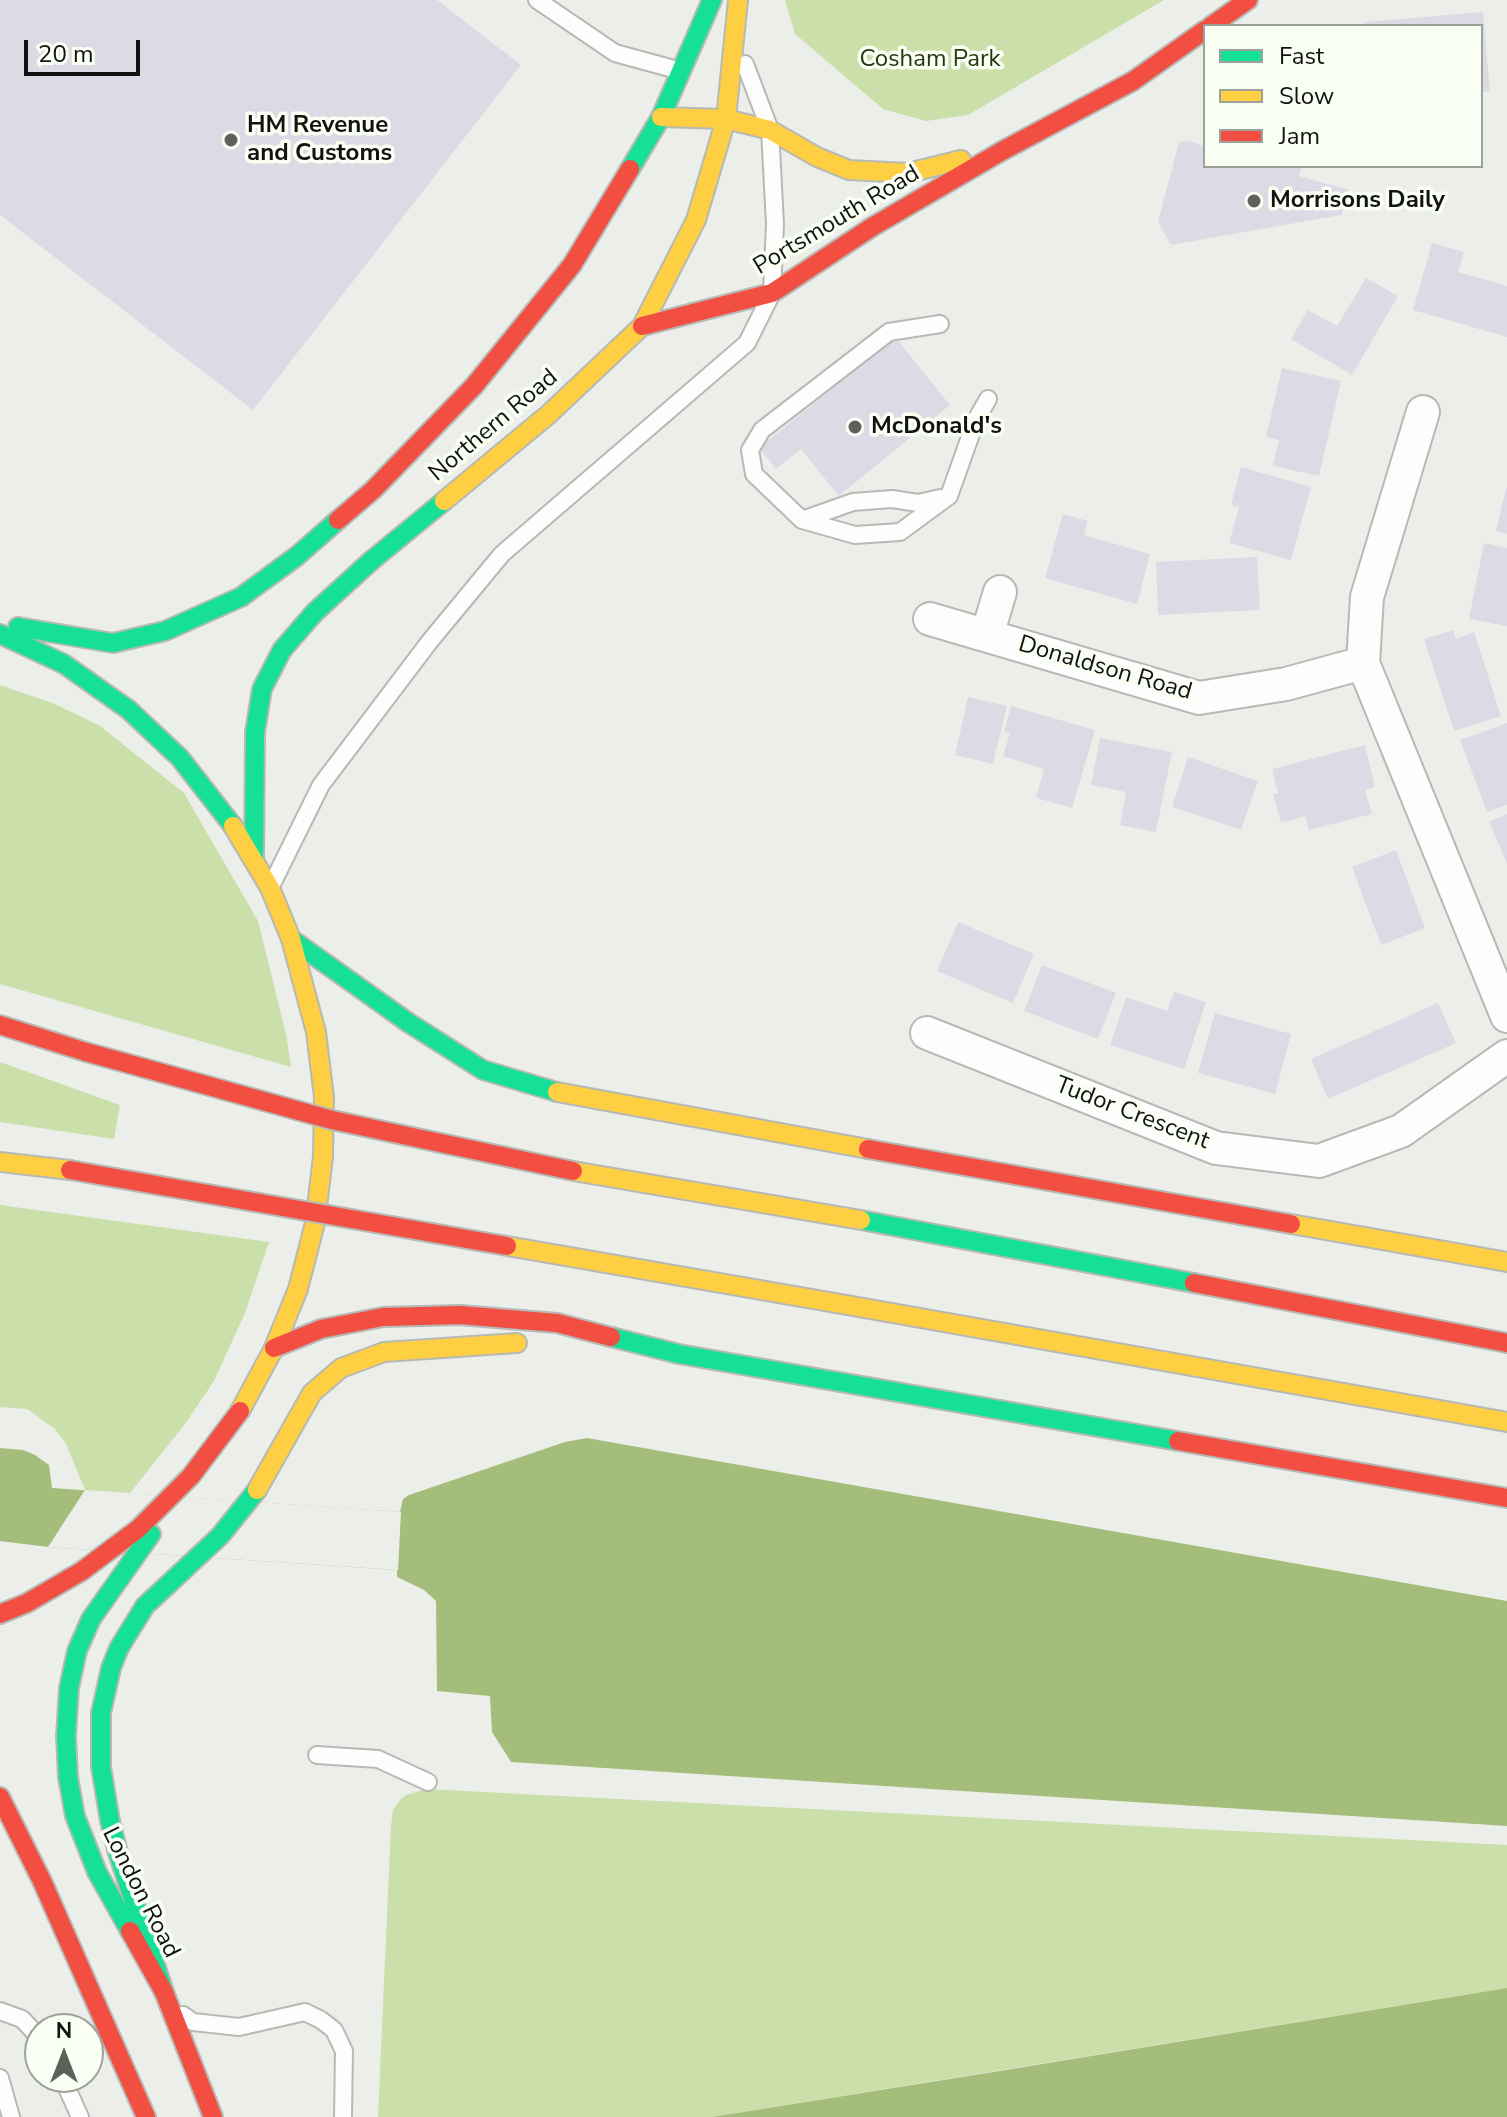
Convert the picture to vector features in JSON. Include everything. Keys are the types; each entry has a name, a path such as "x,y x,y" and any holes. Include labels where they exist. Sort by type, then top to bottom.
{"main road":[{"name":"Northern Road","path":"0,624 113,643 165,631 241,597 297,556 373,490 474,386 572,265 661,117 712,0"},
{"name":"Northern Road","path":"254,859 255,732 262,689 282,650 315,612 371,561 549,414 642,326 696,220 726,119 738,0"},
{"path":"1214,24 1248,0"},
{"name":"Portsmouth Road","path":"642,326 772,293 872,227 1002,151 1133,81 1203,31"},
{"name":"Portsmouth Road","path":"661,117 726,119 770,130 817,157 849,170 908,173 1002,151"},
{"path":"0,634 64,664 129,710 180,758 224,812 270,888 291,939 316,1032 324,1097 323,1157 312,1236 298,1289 274,1348 239,1413 191,1476 138,1529 82,1571 27,1603 0,1614"},
{"path":"291,939 409,1023 483,1070 569,1096 1507,1262"},
{"path":"0,1025 332,1120 511,1160 861,1220 1507,1343"},
{"path":"0,1162 70,1170 1507,1422"},
{"path":"274,1348 321,1329 383,1317 460,1315 557,1323 679,1354 1507,1498"},
{"path":"164,1992 110,1821 101,1767 100,1740 105,1691 119,1648 145,1606 220,1536 267,1476 312,1393 341,1368 384,1352 532,1344"},
{"path":"572,1345 679,1354"},
{"name":"London Road","path":"191,1476 91,1619 77,1651 66,1736 68,1777 75,1816 97,1872 164,1992 213,2117"},
{"path":"0,1797 42,1881 146,2117"}],"street":[{"path":"1423,412 1367,597 1363,663 1507,1016"},
{"name":"Donaldson Road","path":"987,635 1000,592"},
{"name":"Donaldson Road","path":"930,619 1199,698 1286,684 1363,663"},
{"name":"Tudor Crescent","path":"927,1033 1216,1148 1319,1161 1401,1131 1507,1056"}],"lane":[{"path":"537,0 615,53 681,71"},
{"path":"270,888 321,785 430,641 502,554 747,343 772,293 775,224 770,130 734,32"},
{"path":"940,324 889,332 762,430 750,450 754,474 802,520 855,535 900,532 949,496 976,420 988,399"},
{"path":"802,520 853,502 892,499 918,503 949,496"},
{"path":"317,1755 378,1759 428,1782"},
{"path":"164,1992 178,2011 193,2022 208,2025 239,2027 305,2012 321,2020 334,2030 344,2051 343,2117"},
{"path":"0,2011 24,2021"},
{"path":"0,2078 11,2117"},
{"path":"69,2093 80,2117"}],"green space":[{"name":"Cosham Park","path":"785,0 1164,0 968,115 926,121 883,109 795,34"},
{"path":"0,685 55,704 100,726 184,793 258,921 291,1067 0,984"},
{"path":"0,1062 120,1105 114,1139 0,1122"},
{"path":"0,1205 269,1242 245,1313 214,1381 185,1424 130,1493 85,1490 66,1444 55,1429 27,1409 0,1407"},
{"path":"426,1789 1507,1845 1507,1988 712,2117 378,2117 393,1810 406,1795"}],"shaded area":[{"path":"587,1438 1507,1601 1507,1826 511,1762 492,1732 490,1696 437,1691 436,1601 424,1590 397,1577 397,1570 48,1547 0,1541 0,1448 23,1450 49,1465 52,1488 400,1512 403,1499 409,1495 565,1442"},
{"path":"1507,1988 1507,2117 712,2117 993,2072"}],"pier":[{"path":"85,1490 401,1512 398,1570 48,1547"}],"building":[{"name":"HM Revenue and Customs","path":"0,0 437,0 521,65 253,410 0,215"},
{"path":"1483,12 1490,91 1483,92 1483,24 1365,22"},
{"name":"Morrisons Daily","path":"1179,142 1203,145 1203,168 1301,168 1299,176 1349,190 1341,215 1171,245 1158,222"},
{"path":"1432,243 1464,252 1458,272 1507,286 1507,337 1413,310"},
{"path":"1366,278 1398,296 1352,375 1291,339 1308,310 1337,326"},
{"name":"McDonald's","path":"895,337 950,405 839,496 801,449 776,469 759,448"},
{"path":"1282,368 1341,381 1319,476 1273,466 1279,440 1266,437"},
{"path":"1241,467 1311,487 1291,560 1229,543 1239,507 1231,505"},
{"path":"1507,488 1507,534 1496,531"},
{"path":"1063,514 1088,521 1084,535 1150,554 1137,604 1045,578"},
{"path":"1484,543 1507,548 1507,626 1469,619"},
{"path":"1257,557 1260,610 1158,615 1156,562"},
{"path":"1453,630 1456,639 1474,632 1501,716 1454,731 1424,639"},
{"path":"968,697 1007,706 993,764 955,755"},
{"path":"1011,706 1095,730 1072,808 1036,798 1044,769 1003,756 1010,733 1004,732"},
{"path":"1507,723 1507,805 1487,812 1460,740"},
{"path":"1100,738 1172,752 1156,832 1120,825 1126,792 1091,785"},
{"path":"1365,745 1375,787 1365,790 1372,814 1309,830 1305,816 1281,823 1273,794 1278,793 1272,769"},
{"path":"1188,757 1258,781 1241,830 1172,807"},
{"path":"1507,814 1507,863 1489,822"},
{"path":"1396,850 1425,928 1381,945 1352,867"},
{"path":"958,922 1034,954 1013,1003 937,971"},
{"path":"1042,965 1116,993 1098,1039 1024,1011"},
{"path":"1174,992 1206,1002 1184,1069 1110,1045 1126,997 1167,1011"},
{"path":"1438,1003 1456,1043 1328,1099 1311,1059"},
{"path":"1215,1013 1291,1034 1275,1094 1198,1073"}],"traffic: fast":[{"path":"630,169 661,117 712,0"},
{"path":"254,859 255,732 262,689 282,650 315,612 444,501"},
{"path":"18,627 113,643 165,631 241,597 297,556 338,520"},
{"path":"0,634 64,664 129,710 180,758 233,826"},
{"path":"291,939 409,1023 483,1070 557,1092"},
{"path":"861,1220 1194,1283"},
{"path":"611,1337 679,1354 1178,1441"},
{"path":"164,1992 110,1821 101,1767 101,1713 119,1648 145,1606 220,1536 257,1490"},
{"path":"130,1931 97,1872 75,1816 68,1777 66,1736 69,1688 77,1651 91,1619 151,1534"}],"traffic: slow":[{"path":"444,501 549,414 642,326 696,220 726,119 738,0"},
{"path":"661,117 726,119 770,130 817,157 849,170 908,173 961,160"},
{"path":"233,826 270,888 291,939 316,1032 324,1097 323,1157 315,1223 298,1289 274,1348 240,1411"},
{"path":"557,1092 868,1149"},
{"path":"0,1162 70,1170"},
{"path":"573,1171 861,1220"},
{"path":"1291,1224 1507,1262"},
{"path":"507,1246 847,1305"},
{"path":"847,1305 1507,1422"},
{"path":"257,1490 312,1393 341,1368 384,1352 517,1343"}],"traffic: jam":[{"path":"1214,24 1248,0"},
{"path":"642,326 772,293 872,227 1002,151 1133,81 1203,31"},
{"path":"338,520 373,490 474,386 572,265 630,169"},
{"path":"0,1025 86,1052"},
{"path":"86,1052 332,1120 573,1171"},
{"path":"868,1149 1291,1224"},
{"path":"70,1170 507,1246"},
{"path":"1194,1283 1507,1343"},
{"path":"274,1348 321,1329 383,1317 460,1315 557,1323 611,1337"},
{"path":"0,1614 27,1603 82,1571 138,1529 191,1476 240,1411"},
{"path":"1178,1441 1507,1498"},
{"path":"0,1797 42,1881 146,2117"},
{"path":"130,1931 164,1992 213,2117"}],"place":[{"name":"HM Revenue and Customs","path":"231,140"},
{"name":"Morrisons Daily","path":"1254,201"},
{"name":"McDonald's","path":"855,427"}]}
